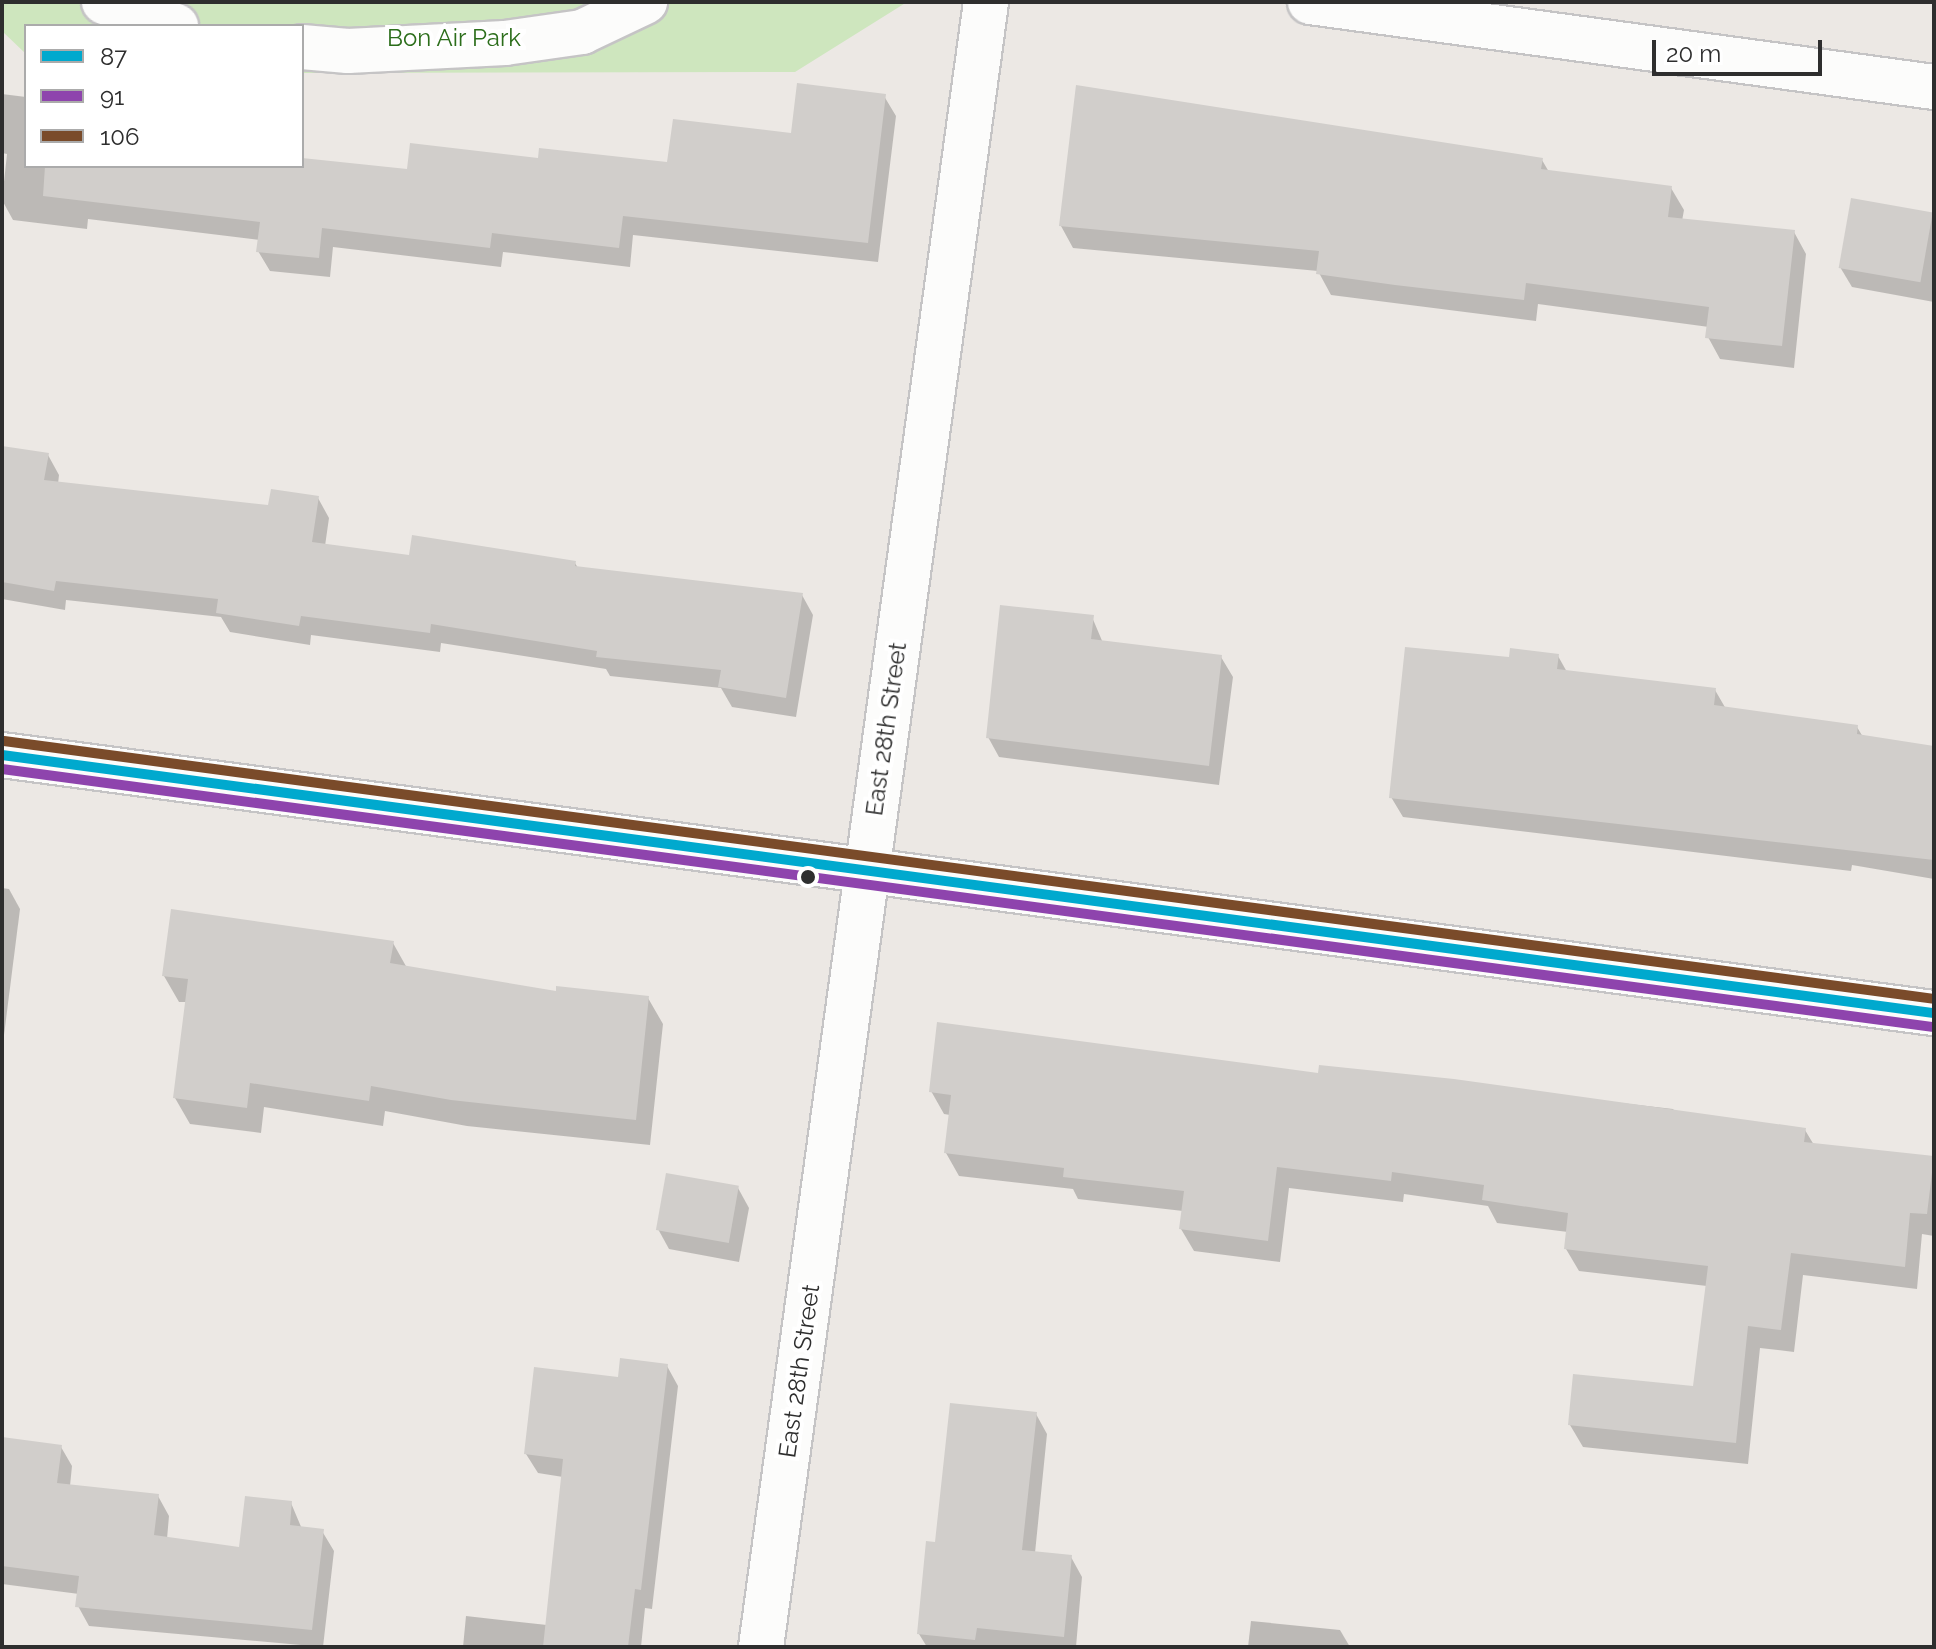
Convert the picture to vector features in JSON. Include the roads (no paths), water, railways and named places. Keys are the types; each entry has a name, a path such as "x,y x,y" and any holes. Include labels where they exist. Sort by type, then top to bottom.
{"street":[{"path":"104,2 170,24"},
{"path":"304,47 348,51 505,43 582,32 645,2"},
{"name":"East 28th Street","path":"761,1647 986,2"},
{"path":"1310,2 1934,87"},
{"path":"2,755 1934,1013"}],"park label":[{"name":"Bon Air Park","path":"454,38"}]}
